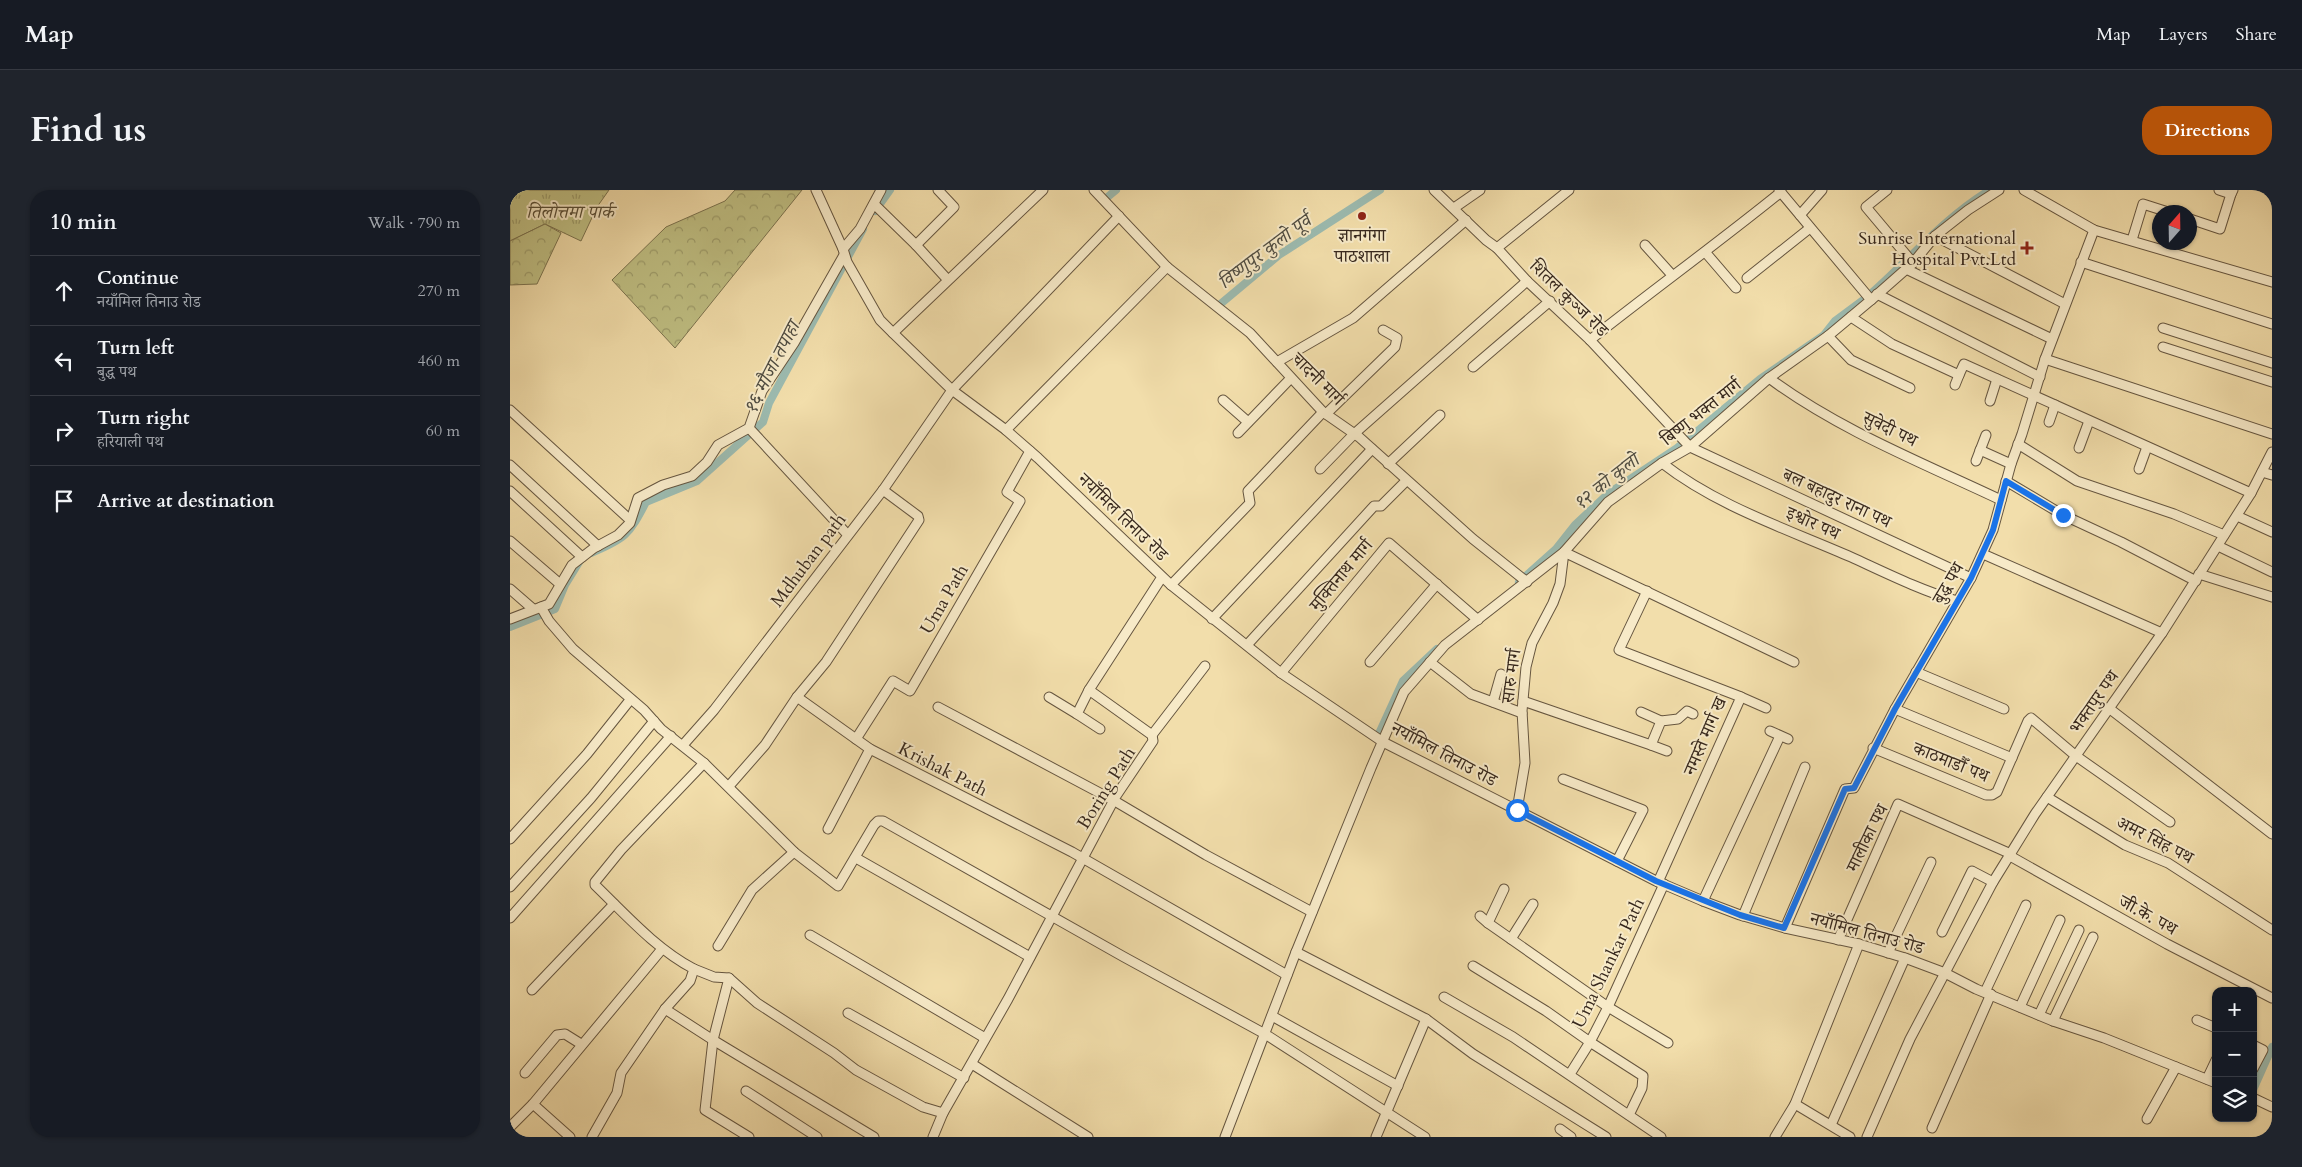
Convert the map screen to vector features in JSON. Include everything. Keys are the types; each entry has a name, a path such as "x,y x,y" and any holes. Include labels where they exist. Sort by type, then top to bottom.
{"street":[{"name":"नयाँमिल तिनाउ रोड","path":"816,190 845,256 880,320 893,333 952,390 1006,430 1030,451 1171,585 1281,673 1383,742 1616,861 1704,901 1743,916 1784,928 1859,944 1905,958 1945,973 2053,1021 2104,1038 2211,1081"},
{"path":"510,619 549,604 572,565 598,546 618,535 630,523 629,519 638,498 663,486 692,476 707,462 718,445 750,428 762,391 794,343 881,190"},
{"path":"916,245 954,207 938,190"},
{"path":"893,333 1043,190"},
{"name":"चादनी मार्ग","path":"1094,190 1167,267 1250,333 1324,413 1372,448 1406,480 1525,580"},
{"name":"शितल कुञ्ज रोड","path":"1434,190 1486,240 1497,248 1527,281 1590,340 1690,447"},
{"path":"1454,208 1480,190"},
{"path":"1497,248 1569,190"},
{"path":"1800,215 1822,190"},
{"path":"1887,190 1866,207 1899,247 1911,265 2052,339"},
{"name":"बिष्णु भक्त मार्ग","path":"1225,1137 1312,912 1404,692 1446,645 1475,618 1564,552 1608,502 1662,463 1690,447 1769,378 1828,336 1851,317 1871,297 1911,265 1936,236 1968,210 1999,190"},
{"path":"2024,190 2094,230 2272,282"},
{"path":"2197,221 2220,229 2232,192 2219,190"},
{"path":"1590,340 1672,275 1706,253 1780,191 1871,297 2040,377"},
{"path":"874,204 948,279"},
{"path":"2132,240 2142,204 2152,207"},
{"name":"Mdhuban path","path":"683,745 714,710 847,534 883,490 952,390 1119,216"},
{"path":"1277,362 1353,318 1466,220"},
{"path":"1747,278 1810,228"},
{"name":"बुद्ध पथ","path":"1784,928 1845,789 1854,788 1873,748 1956,601 1971,578 1993,530 2011,464 2045,359 2094,230"},
{"path":"1936,236 2065,304"},
{"path":"1645,245 1672,275"},
{"path":"1706,253 1736,288"},
{"path":"2081,262 2272,324"},
{"path":"1006,430 1167,267"},
{"path":"1320,469 1354,434 1527,281"},
{"path":"1473,367 1550,301"},
{"path":"1851,317 1892,344 1960,375"},
{"path":"2163,328 2272,363"},
{"path":"1171,585 1250,503 1248,492 1324,413 1395,347 1397,338 1384,330"},
{"path":"1828,336 1851,360 1910,388"},
{"path":"2163,347 2272,382"},
{"path":"2045,359 2272,434"},
{"path":"1955,385 1964,364 2251,493"},
{"path":"1238,433 1291,378"},
{"name":"सुवेदी पथ","path":"1769,378 1794,397 1866,436 2001,500"},
{"path":"1990,401 1997,379"},
{"path":"1223,400 1248,422"},
{"path":"2049,422 2055,405"},
{"path":"510,410 629,519"},
{"path":"1388,464 1440,415"},
{"path":"2079,448 2090,421"},
{"path":"750,428 847,534"},
{"path":"1976,461 1986,435"},
{"path":"2018,444 2077,481 2174,514 2224,535"},
{"name":"बल बहादुर राना पथ","path":"1690,447 1971,578"},
{"path":"2138,469 2146,447"},
{"path":"1212,618 1372,448"},
{"path":"1980,450 2011,464"},
{"name":"Uma Path","path":"856,739 893,681 910,691 1020,501 1007,492 1030,451"},
{"name":"भक्तपुर पथ","path":"1867,1137 1910,1039 1993,882 2024,830 2162,633 2251,493 2272,452"},
{"name":"इश्वोर पथ","path":"1662,463 1681,478 1738,508 1905,582 1956,601"},
{"path":"510,465 598,546"},
{"path":"2262,472 2272,475"},
{"path":"1247,645 1374,506 1381,506 1406,480"},
{"path":"2006,481 2063,515 2197,578 2272,597"},
{"path":"510,490 582,557"},
{"path":"729,786 764,746 797,697 826,662 919,520 918,516 883,490"},
{"path":"2237,516 2272,532"},
{"path":"510,541 560,584"},
{"name":"मुक्तिनाथ मार्ग","path":"1281,673 1389,543 1475,618"},
{"path":"2218,546 2272,572"},
{"path":"1564,552 1794,662"},
{"name":"सारु मार्ग","path":"1517,810 1525,763 1522,713 1526,667 1532,644 1553,604 1560,584 1564,552"},
{"path":"1982,554 2162,633"},
{"path":"1077,714 1089,690 1162,577"},
{"path":"1370,662 1437,584"},
{"path":"510,589 537,608 573,649 671,736 704,762 794,852 838,886 874,825 878,821 883,821 1052,917 1265,1034 1424,1137"},
{"name":"नमस्ते मार्ग ख","path":"1647,591 1619,650 1740,697 1661,883"},
{"path":"1430,662 1472,694 1522,713"},
{"path":"1152,735 1205,666"},
{"path":"1916,672 2004,709"},
{"path":"1493,702 1501,674"},
{"name":"Boring Path","path":"933,1137 942,1114 1008,999 1113,800 1154,741 1152,735 1089,690"},
{"name":"Krishak Path","path":"797,697 870,749 1082,859 1287,975"},
{"path":"1740,697 1766,708"},
{"path":"1049,698 1100,728"},
{"path":"510,839 588,754 630,700"},
{"path":"1523,701 1667,751"},
{"path":"938,707 1113,800 1206,856 1312,912"},
{"path":"1895,709 2012,758"},
{"path":"2110,709 2272,834"},
{"path":"1641,712 1661,721 1678,719 1687,711 1693,714"},
{"name":"काठमाडौँ पथ","path":"1873,748 1986,795 1992,795 1997,792 2031,718 2076,756"},
{"path":"510,887 591,798 654,721"},
{"path":"1651,745 1661,721"},
{"path":"1704,901 1784,738 1770,731"},
{"path":"510,918 671,736"},
{"path":"828,829 870,749"},
{"path":"2076,756 2170,822"},
{"path":"704,762 620,850 598,878 596,885 672,957 714,977 729,978 757,1003 834,1053 856,1070 923,1107 942,1114"},
{"path":"1743,916 1805,766"},
{"path":"1563,779 1643,810 1616,861"},
{"name":"अमर सिंह पथ","path":"2047,797 2125,845 2168,863 2272,930"},
{"name":"मालीका पथ","path":"1838,940 1898,804 2010,855"},
{"path":"718,946 752,890 794,852"},
{"name":"जी.के. पथ","path":"2010,855 2167,944 2272,998"},
{"path":"856,858 1030,957"},
{"path":"1888,952 1931,862"},
{"path":"1942,932 1972,871 1993,882"},
{"name":"Uma Shankar Path","path":"1473,966 1546,1011 1590,1042 1608,1007 1661,883"},
{"path":"1488,923 1504,889"},
{"path":"532,990 614,904"},
{"path":"1511,939 1533,904"},
{"path":"1932,1128 2026,905"},
{"path":"1480,916 1608,1007 1668,1043"},
{"path":"2020,1007 2060,920"},
{"path":"2039,1015 2080,930"},
{"path":"810,935 985,1038"},
{"path":"2053,1021 2093,937"},
{"path":"1774,1137 1795,1104 1859,944"},
{"path":"510,1127 533,1104 662,949"},
{"path":"1296,952 1426,1019 1473,1054 1606,1137"},
{"path":"1831,1125 1905,958"},
{"path":"592,1137 617,1093 620,1073 665,1009 690,982 694,969"},
{"path":"729,978 713,1040 705,1110 749,1137"},
{"path":"1444,997 1514,1037 1661,1137"},
{"path":"665,1009 874,1137"},
{"path":"848,1013 964,1078"},
{"path":"1272,1016 1398,1086"},
{"path":"1376,1137 1426,1019"},
{"path":"2197,1020 2212,1026"},
{"path":"525,1072 558,1034 565,1034 581,1044"},
{"path":"1570,1074 1590,1042 1643,1076 1642,1088 1629,1115"},
{"path":"2257,1047 2263,1050 2257,1061"},
{"path":"972,1064 1088,1137"},
{"path":"2147,1118 2176,1067"},
{"path":"746,1091 817,1137"},
{"path":"2257,1100 2272,1107"},
{"path":"533,1104 570,1137"},
{"path":"1795,1104 1850,1137"},
{"path":"1560,1129 1571,1137"}],"green space":[{"name":"तिलोत्तमा पार्क","path":"510,190 609,190 597,207 581,241 545,224 510,241"},
{"path":"735,190 802,190 675,348 612,280 666,227 725,201"},
{"path":"545,224 561,233 537,284 510,285 510,241"}],"waterway":[{"name":"१६ मौजा तपाहा","path":"875,211 890,190"},
{"path":"1104,200 1116,190"},
{"name":"विष्णुपुर कुलो पूर्व","path":"1218,306 1279,255 1380,190"},
{"name":"१२ को कुलो","path":"1866,298 1941,227 1990,190"},
{"name":"१६ मौजा तपाहा","path":"591,553 612,544 625,535 646,502 697,481 763,422 769,403 863,229"},
{"name":"१२ को कुलो","path":"1519,582 1556,549 1575,525 1609,493 1677,448 1760,379 1824,335 1835,321 1866,298"},
{"name":"१६ मौजा तपाहा","path":"510,627 555,609 565,585 581,559"},
{"name":"१२ को कुलो","path":"1377,738 1403,681 1437,649"},
{"path":"2257,1081 2272,1047"}],"place":[{"name":"ज्ञानगंगा पाठशाला","path":"1362,216"},
{"name":"Sunrise International Hospital Pvt.Ltd","path":"2027,248"}],"route":[{"path":"1517,810 1656,881 1740,915 1784,928 1845,789 1854,788 1873,748 1956,601 1971,578 1993,530 2006,481 2063,515"}]}
